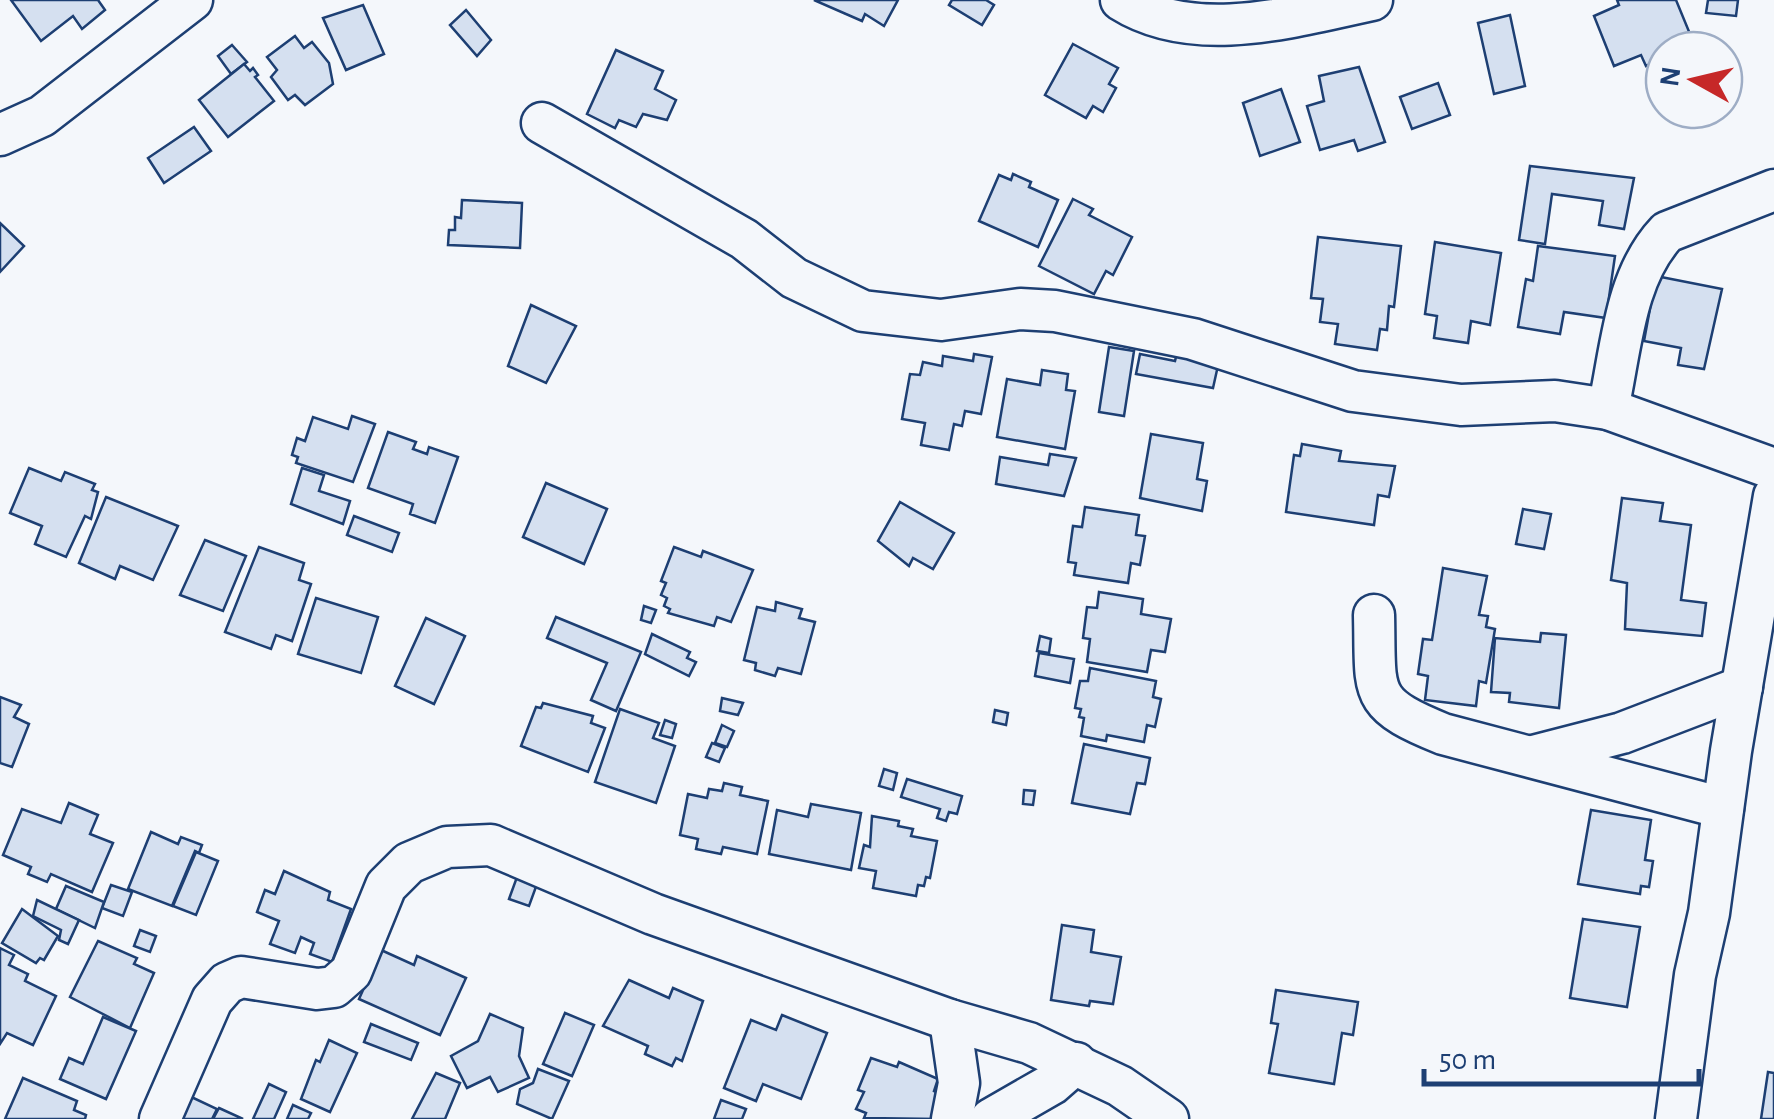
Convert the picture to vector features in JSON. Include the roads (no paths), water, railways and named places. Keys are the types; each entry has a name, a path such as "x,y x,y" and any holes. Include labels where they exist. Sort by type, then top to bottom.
{"street":[{"path":"0,135 42,116 192,0"},
{"path":"1121,0 1152,18 1199,24 1297,16 1372,0"},
{"path":"542,123 744,238 794,278 863,311 941,320 1020,309 1055,312 1193,339 1353,391 1461,405 1555,401 1608,408 1774,469"},
{"path":"1608,408 1637,278 1656,244 1667,232 1774,190"},
{"path":"1676,1119 1694,974 1709,914 1774,496"},
{"path":"1374,614 1378,689 1388,708 1444,734 1724,808"},
{"path":"1532,756 1651,724 1742,687"},
{"path":"160,1119 212,1000 227,983 241,977 326,990 344,981 386,886 409,863 447,847 491,845 654,914 950,1020 1030,1043 1076,1063 1168,1119"},
{"path":"950,1020 960,1107"},
{"path":"991,1119 1052,1084 1076,1063"}]}
